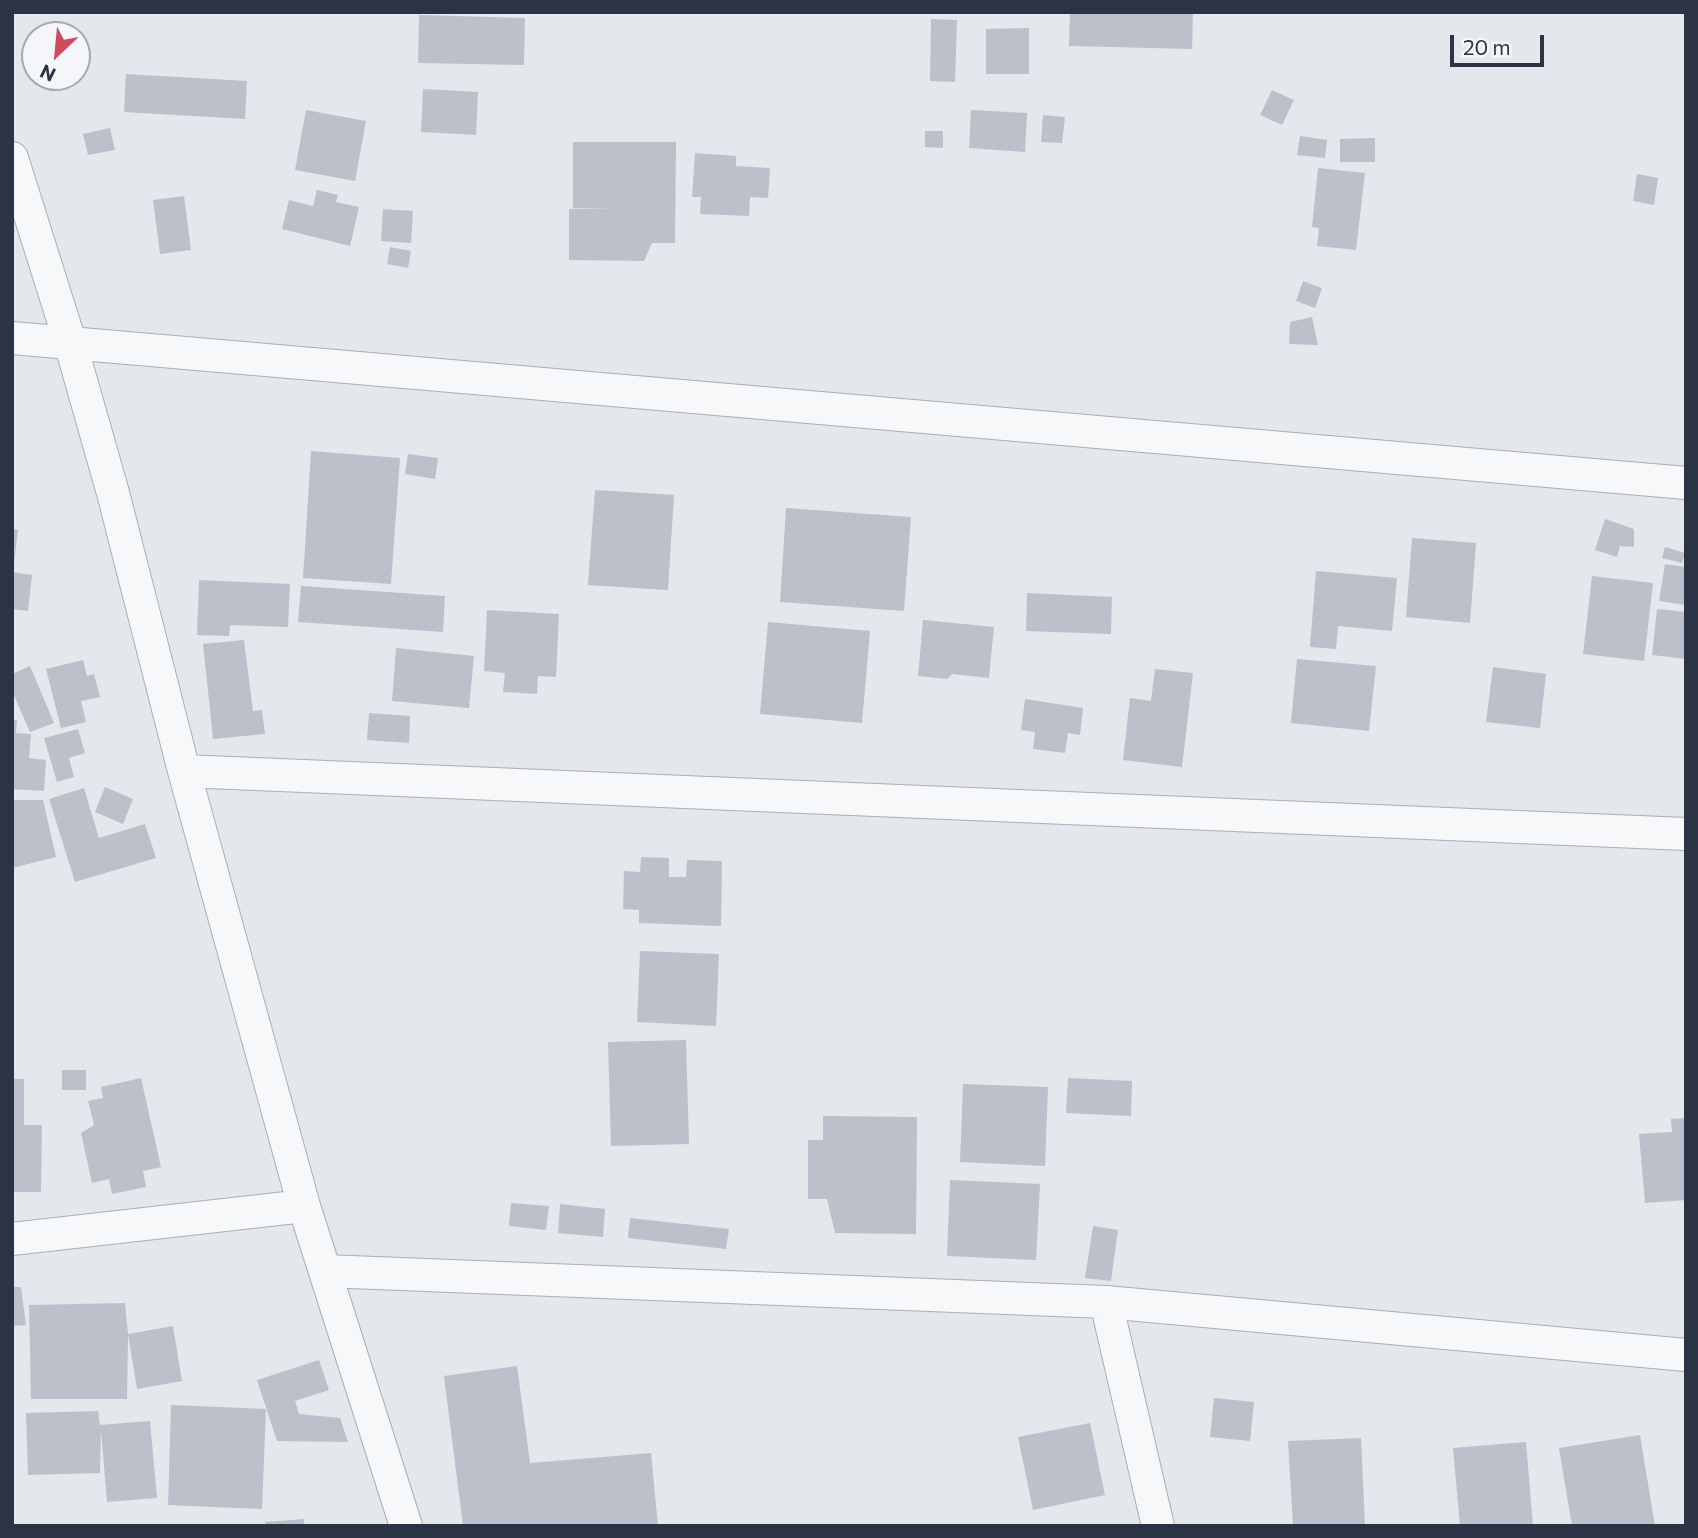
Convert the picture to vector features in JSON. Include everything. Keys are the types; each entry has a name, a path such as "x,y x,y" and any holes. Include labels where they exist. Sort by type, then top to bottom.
{"street":[{"path":"12,158 70,342 113,493 184,771 304,1206 406,1526"},
{"path":"12,338 1686,483"},
{"path":"184,771 1686,834"},
{"path":"12,1239 304,1206"},
{"path":"325,1270 1106,1302 1686,1355"},
{"path":"1106,1302 1158,1526"}],"building":[{"path":"1070,12 1193,12 1192,49 1069,46"},
{"path":"419,15 525,18 524,65 418,63"},
{"path":"931,19 957,20 955,82 930,81"},
{"path":"1029,28 1029,74 986,74 986,29"},
{"path":"126,74 247,81 245,119 124,112"},
{"path":"423,89 478,92 476,135 421,132"},
{"path":"1272,90 1294,100 1282,125 1260,115"},
{"path":"306,110 366,121 355,181 295,170"},
{"path":"971,110 1027,113 1025,152 969,148"},
{"path":"1043,115 1065,117 1062,143 1041,142"},
{"path":"110,128 115,150 88,155 83,134"},
{"path":"925,131 943,131 943,148 925,147"},
{"path":"1300,136 1327,140 1325,158 1297,155"},
{"path":"1375,138 1375,162 1340,162 1340,139"},
{"path":"573,142 676,142 675,243 652,243 644,261 569,260 569,209 612,208 573,208"},
{"path":"695,153 736,156 736,166 770,168 768,198 750,197 749,216 700,214 701,197 692,197"},
{"path":"1318,168 1365,173 1356,250 1317,246 1319,228 1312,227"},
{"path":"1637,174 1658,178 1654,205 1633,201"},
{"path":"317,190 338,195 336,202 359,207 350,246 282,229 289,200 313,206"},
{"path":"184,196 191,250 160,254 153,200"},
{"path":"383,209 413,211 411,243 381,241"},
{"path":"390,247 411,251 408,268 387,264"},
{"path":"1303,281 1322,288 1315,308 1296,301"},
{"path":"1312,317 1318,345 1289,344 1290,322"},
{"path":"311,451 400,458 391,584 303,578"},
{"path":"408,454 438,458 435,479 405,474"},
{"path":"595,490 674,495 668,590 588,585"},
{"path":"786,508 911,517 904,611 780,602"},
{"path":"1605,519 1634,529 1634,547 1620,546 1617,557 1595,550"},
{"path":"12,529 18,530 14,563 12,563"},
{"path":"1412,538 1476,543 1470,623 1406,617"},
{"path":"1665,547 1685,553 1682,563 1662,558"},
{"path":"1665,564 1686,567 1686,605 1659,601"},
{"path":"1316,571 1397,578 1392,631 1338,626 1336,649 1310,647"},
{"path":"12,572 32,575 28,611 12,609"},
{"path":"1592,576 1653,583 1644,661 1583,654"},
{"path":"199,580 290,584 288,627 230,625 229,636 197,635"},
{"path":"301,586 445,596 443,632 298,622"},
{"path":"1027,593 1112,597 1111,634 1026,631"},
{"path":"1657,609 1686,612 1686,659 1652,655"},
{"path":"487,610 559,614 556,677 538,676 537,694 503,692 505,673 484,671"},
{"path":"923,620 994,627 989,678 952,674 947,679 918,676"},
{"path":"768,622 870,631 862,723 760,714"},
{"path":"244,640 253,711 262,710 265,734 213,739 203,644"},
{"path":"396,648 474,656 469,708 392,701"},
{"path":"1297,659 1376,666 1369,731 1291,723"},
{"path":"83,660 87,676 94,674 100,697 81,701 86,722 61,728 46,669"},
{"path":"30,666 54,723 30,732 12,691 12,674"},
{"path":"1493,667 1546,674 1540,728 1486,722"},
{"path":"1155,669 1193,673 1182,767 1123,760 1130,698 1151,701"},
{"path":"1025,699 1083,708 1080,735 1068,733 1065,753 1033,749 1035,732 1021,730"},
{"path":"369,713 410,716 409,743 367,740"},
{"path":"12,720 17,720 16,733 31,734 29,758 46,760 44,791 12,789"},
{"path":"78,729 85,753 69,758 74,777 57,782 44,738"},
{"path":"105,787 133,799 123,824 95,812"},
{"path":"84,788 99,838 145,824 156,858 75,882 49,799"},
{"path":"12,800 43,800 56,857 12,868"},
{"path":"641,857 669,858 669,877 686,877 687,860 722,861 721,926 639,923 639,910 623,909 624,871 640,872"},
{"path":"640,951 719,954 716,1026 637,1022"},
{"path":"686,1040 689,1144 611,1146 608,1042"},
{"path":"62,1070 86,1070 86,1090 62,1090"},
{"path":"141,1078 161,1167 143,1171 146,1187 112,1194 109,1179 92,1183 81,1133 94,1125 88,1101 103,1098 101,1087"},
{"path":"1068,1078 1132,1081 1131,1116 1066,1113"},
{"path":"12,1079 24,1079 24,1125 42,1125 41,1192 12,1192"},
{"path":"963,1084 1048,1087 1045,1166 960,1162"},
{"path":"823,1116 917,1117 916,1234 835,1233 827,1199 808,1199 808,1140 823,1140"},
{"path":"1686,1118 1686,1200 1645,1203 1639,1134 1672,1132 1671,1119"},
{"path":"950,1180 1040,1184 1036,1260 947,1256"},
{"path":"511,1203 549,1206 546,1230 509,1226"},
{"path":"560,1204 605,1209 603,1237 558,1233"},
{"path":"630,1218 729,1229 726,1249 628,1238"},
{"path":"1093,1226 1118,1230 1111,1281 1085,1278"},
{"path":"12,1287 21,1287 26,1325 12,1326"},
{"path":"125,1303 128,1334 127,1399 31,1399 29,1305"},
{"path":"173,1326 182,1381 137,1389 128,1334"},
{"path":"319,1360 329,1390 295,1401 299,1414 340,1418 348,1442 277,1441 257,1380"},
{"path":"517,1366 530,1463 651,1453 658,1526 463,1526 444,1376"},
{"path":"1214,1398 1254,1402 1250,1441 1210,1437"},
{"path":"171,1405 266,1409 262,1509 168,1505"},
{"path":"98,1411 100,1425 150,1421 157,1498 107,1502 101,1430 100,1473 28,1475 26,1413"},
{"path":"1090,1423 1105,1495 1033,1510 1018,1437"},
{"path":"1640,1435 1655,1526 1572,1526 1559,1448"},
{"path":"1361,1438 1365,1526 1293,1526 1288,1441"},
{"path":"1526,1442 1533,1526 1460,1526 1453,1448"},
{"path":"304,1519 304,1526 266,1526 265,1522"}]}
